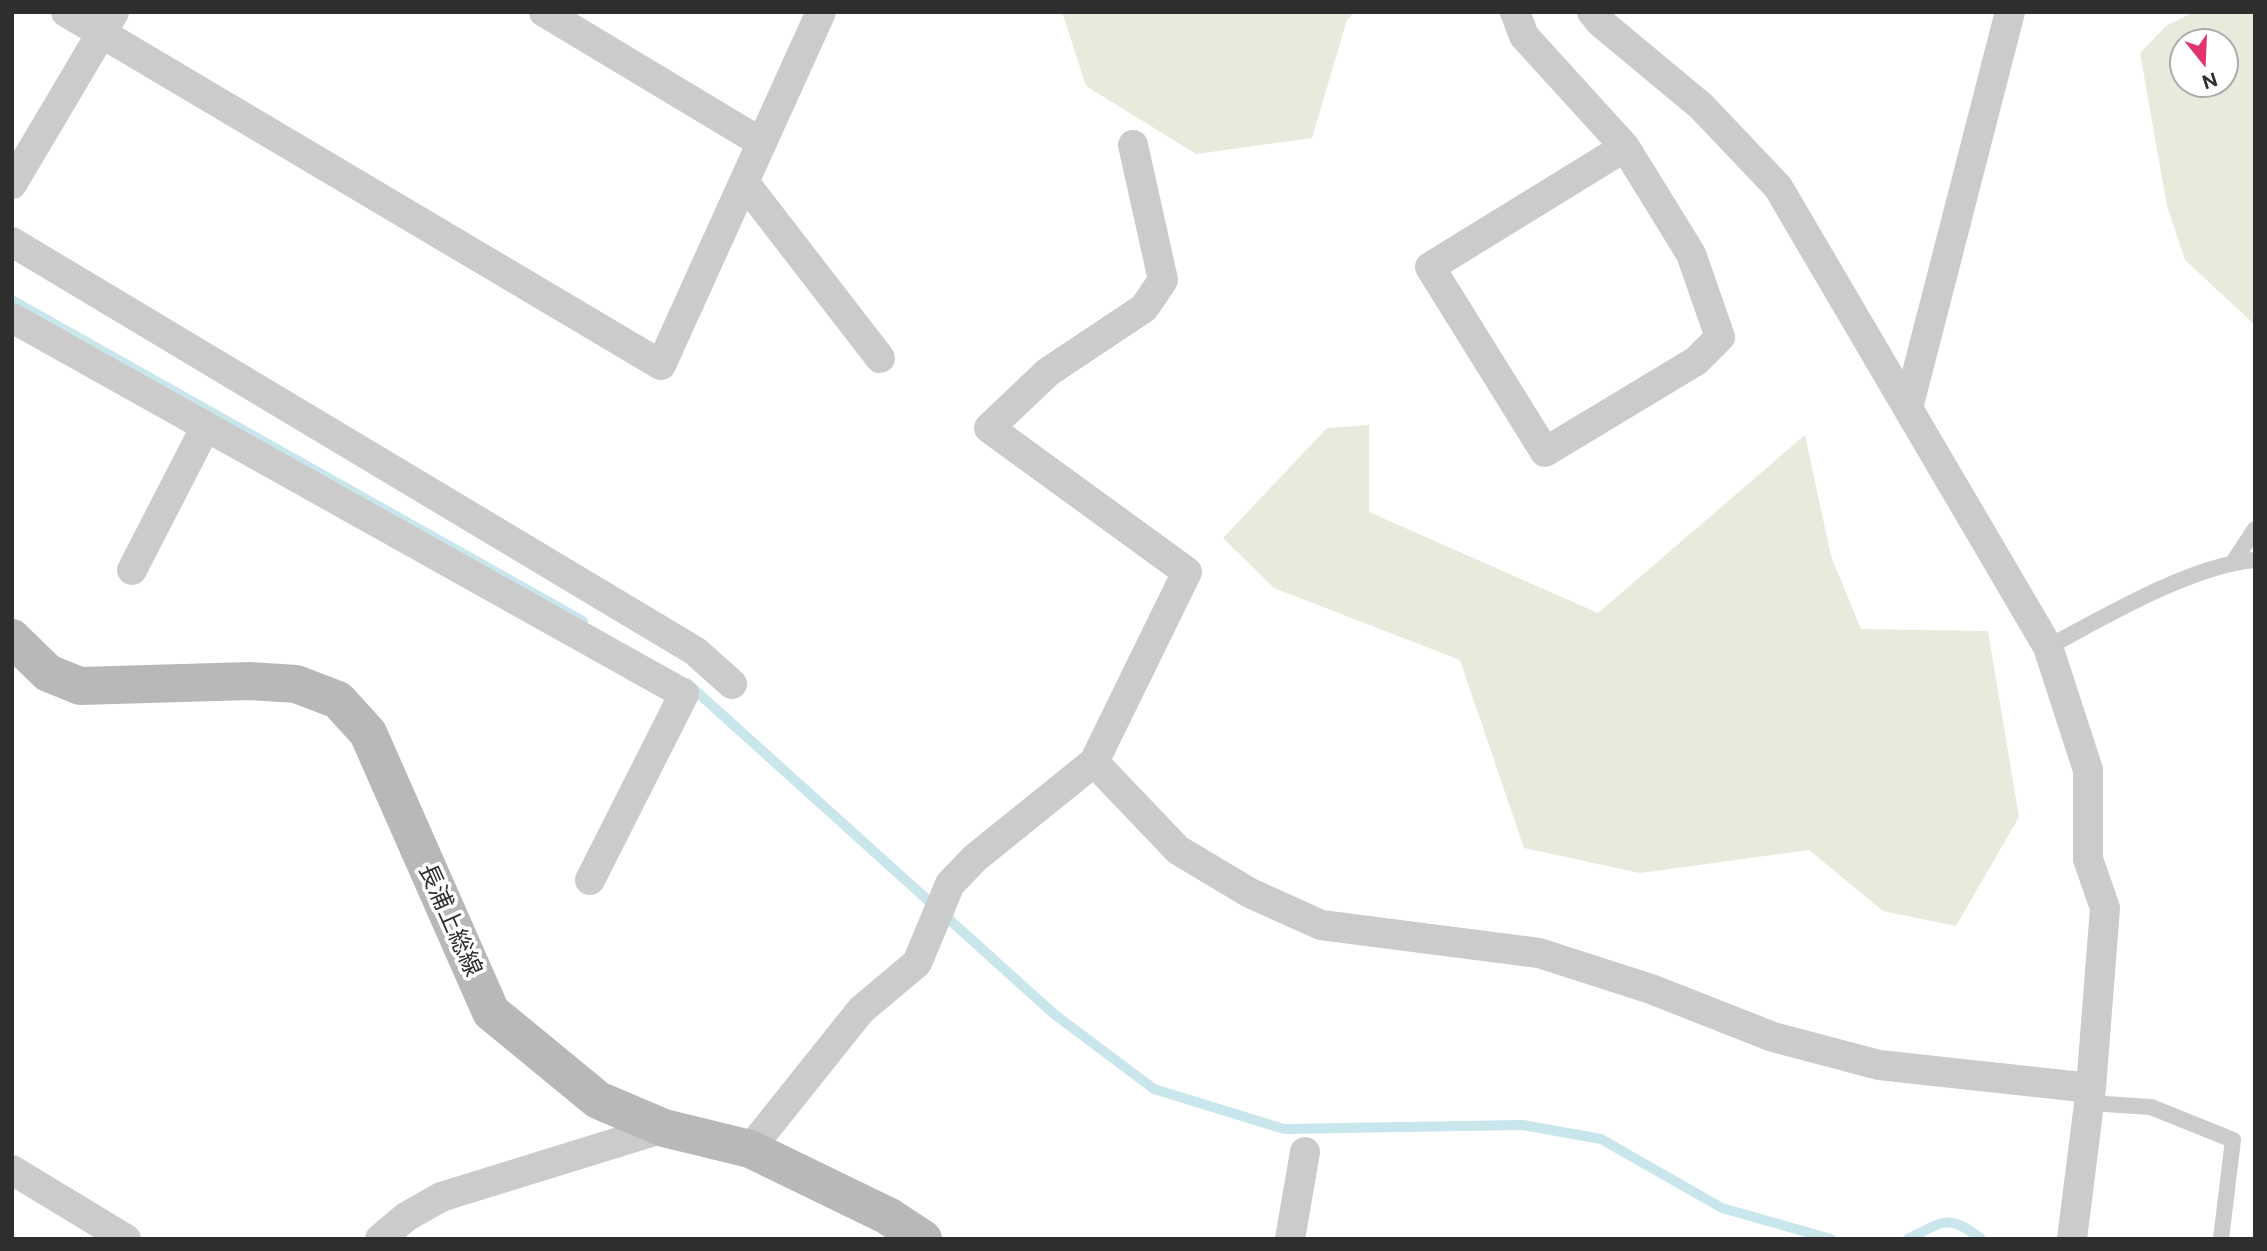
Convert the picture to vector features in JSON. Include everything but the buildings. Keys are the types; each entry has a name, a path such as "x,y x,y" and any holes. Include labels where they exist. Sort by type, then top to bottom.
{"main road":[{"name":"長浦上総線","path":"12,638 48,674 80,686 250,681 296,684 338,700 368,733 491,1012 598,1100 664,1128 750,1149 887,1228 923,1239"}],"street":[{"path":"66,12 108,23 661,365 821,12"},
{"path":"544,12 762,143"},
{"path":"1515,12 1524,36 1625,147 1691,254 1720,337 1696,361 1545,452 1430,267 1625,147"},
{"path":"1592,12 1600,22 1701,106 1778,187 2048,647 2088,769 2088,859 2105,908 2090,1096 2072,1239"},
{"path":"1908,408 2010,12"},
{"path":"12,184 108,23"},
{"path":"750,1149 861,1010 918,962 950,884 975,858 1094,762 1187,572 989,428 1048,372 1144,308 1163,280 1133,145"},
{"path":"744,182 880,358"},
{"path":"12,242 695,651 732,684"},
{"path":"12,318 684,694 590,880"},
{"path":"132,570 205,428"},
{"path":"1094,762 1178,849 1250,892 1321,925 1539,954 1651,989 1773,1037 1879,1065 2090,1096"},
{"path":"380,1239 406,1217 441,1197 664,1128"},
{"path":"1290,1239 1304,1152"},
{"path":"12,1170 126,1239"}],"lane":[{"path":"2234,561 2255,529"},
{"path":"2048,647 2139,599 2234,561 2255,560"},
{"path":"2090,1096 2151,1107 2233,1140 2221,1239"}],"shaded area":[{"path":"1062,12 1354,12 1347,20 1312,138 1196,154 1086,86"},
{"path":"2194,12 2255,12 2255,325 2185,260 2167,206 2140,53 2166,26"},
{"path":"1369,425 1369,512 1598,613 1805,435 1831,556 1861,629 1988,631 2019,817 1956,926 1883,911 1809,850 1640,873 1524,848 1460,660 1274,588 1223,538 1327,428"}],"waterway":[{"path":"12,300 583,621"},
{"path":"687,683 1054,1014 1154,1089 1284,1129 1523,1125 1601,1139 1722,1208 1831,1239"},
{"path":"1908,1239 1946,1222 1961,1226 1981,1239"}]}
